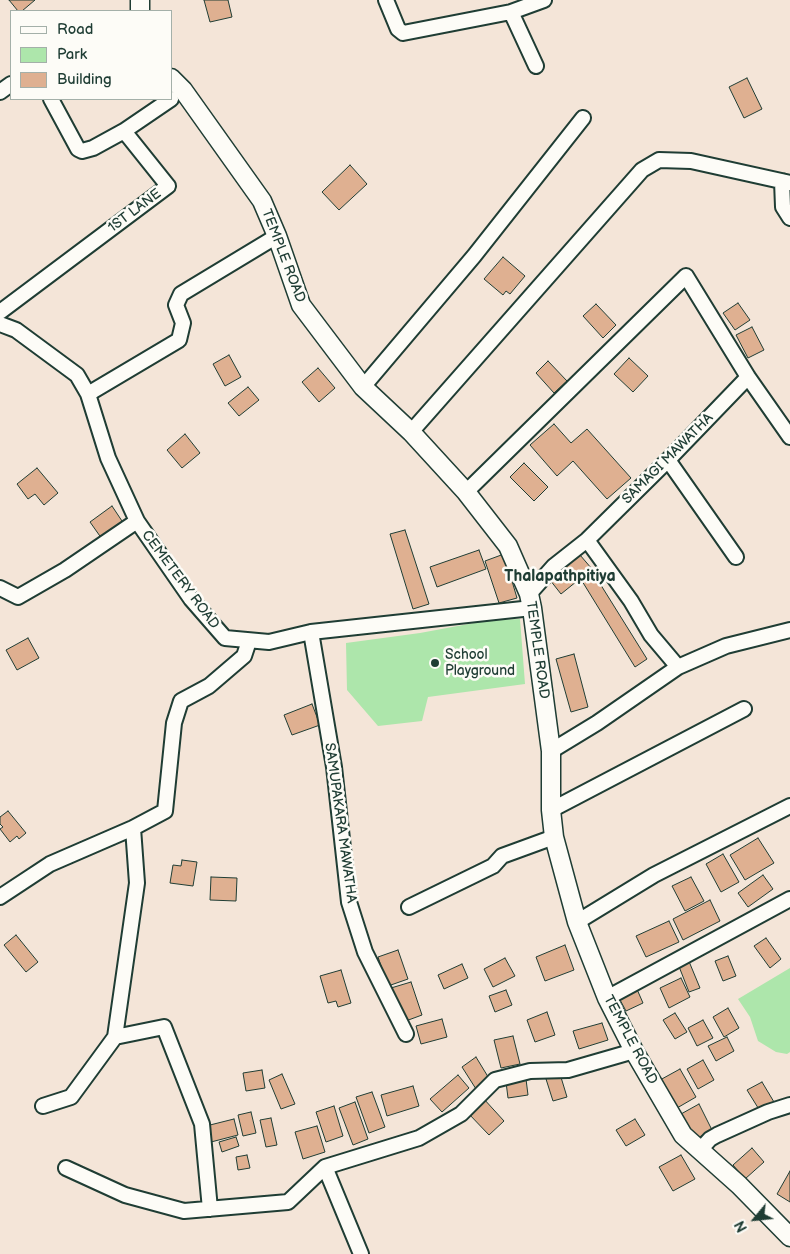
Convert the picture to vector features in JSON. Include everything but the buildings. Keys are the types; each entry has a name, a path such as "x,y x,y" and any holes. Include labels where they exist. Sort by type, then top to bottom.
{"main road":[{"name":"TEMPLE ROAD","path":"174,91 262,201 277,236 301,305 363,387 411,432 466,492 508,546 531,601 551,751 551,810 554,837 577,922 606,998 634,1051 683,1134 739,1185 790,1237"}],"street":[{"path":"386,0 398,29 403,33 511,12 544,0"},
{"path":"511,12 536,66"},
{"path":"52,100 78,149 82,151 93,148 124,130 162,100"},
{"path":"363,387 474,256 583,118"},
{"name":"1ST LANE","path":"0,312 168,186 124,130"},
{"path":"411,432 642,170 658,160 692,161 786,182 783,207 790,218"},
{"path":"88,394 179,340 183,323 176,305 181,294 277,236"},
{"path":"466,492 686,276 748,377 790,437"},
{"name":"CEMETERY ROAD","path":"0,324 16,330 77,375 88,394 108,458 137,522 191,599 225,638 270,642 311,632 531,601"},
{"name":"SAMAGI MAWATHA","path":"531,601 554,566 587,540 748,377"},
{"path":"668,460 736,556"},
{"path":"0,588 18,597 65,570 137,522"},
{"path":"587,540 631,601 651,635 678,667"},
{"path":"551,751 678,667 726,646 790,630"},
{"name":"SAMUPAKARA MAWATHA","path":"311,632 334,767 349,902 364,952 406,1034"},
{"path":"0,897 50,864 133,828 165,811 174,723 181,701 209,686 244,656 249,641"},
{"path":"551,810 744,709"},
{"path":"577,922 654,874 790,806"},
{"path":"43,1106 71,1096 115,1037 137,883 133,828"},
{"path":"409,907 494,866 502,856 554,837"},
{"path":"606,998 790,899"},
{"path":"115,1037 164,1027 202,1124 210,1209"},
{"path":"66,1168 125,1195 184,1211 288,1202 325,1167 419,1138 461,1114 495,1080 530,1071 568,1070 634,1051"},
{"path":"700,1150 710,1139 717,1135 768,1112 790,1105"},
{"path":"325,1167 361,1254"}],"green space":[{"name":"School Playground","path":"520,619 525,684 428,697 422,721 378,726 347,690 346,643 420,633 490,620"},
{"path":"790,968 790,1052 787,1054 776,1052 758,1041 750,1017 738,999"}],"place":[{"name":"School Playground","path":"435,663"}],"district":[{"name":"Thalapathpitiya","path":"560,577"}]}
